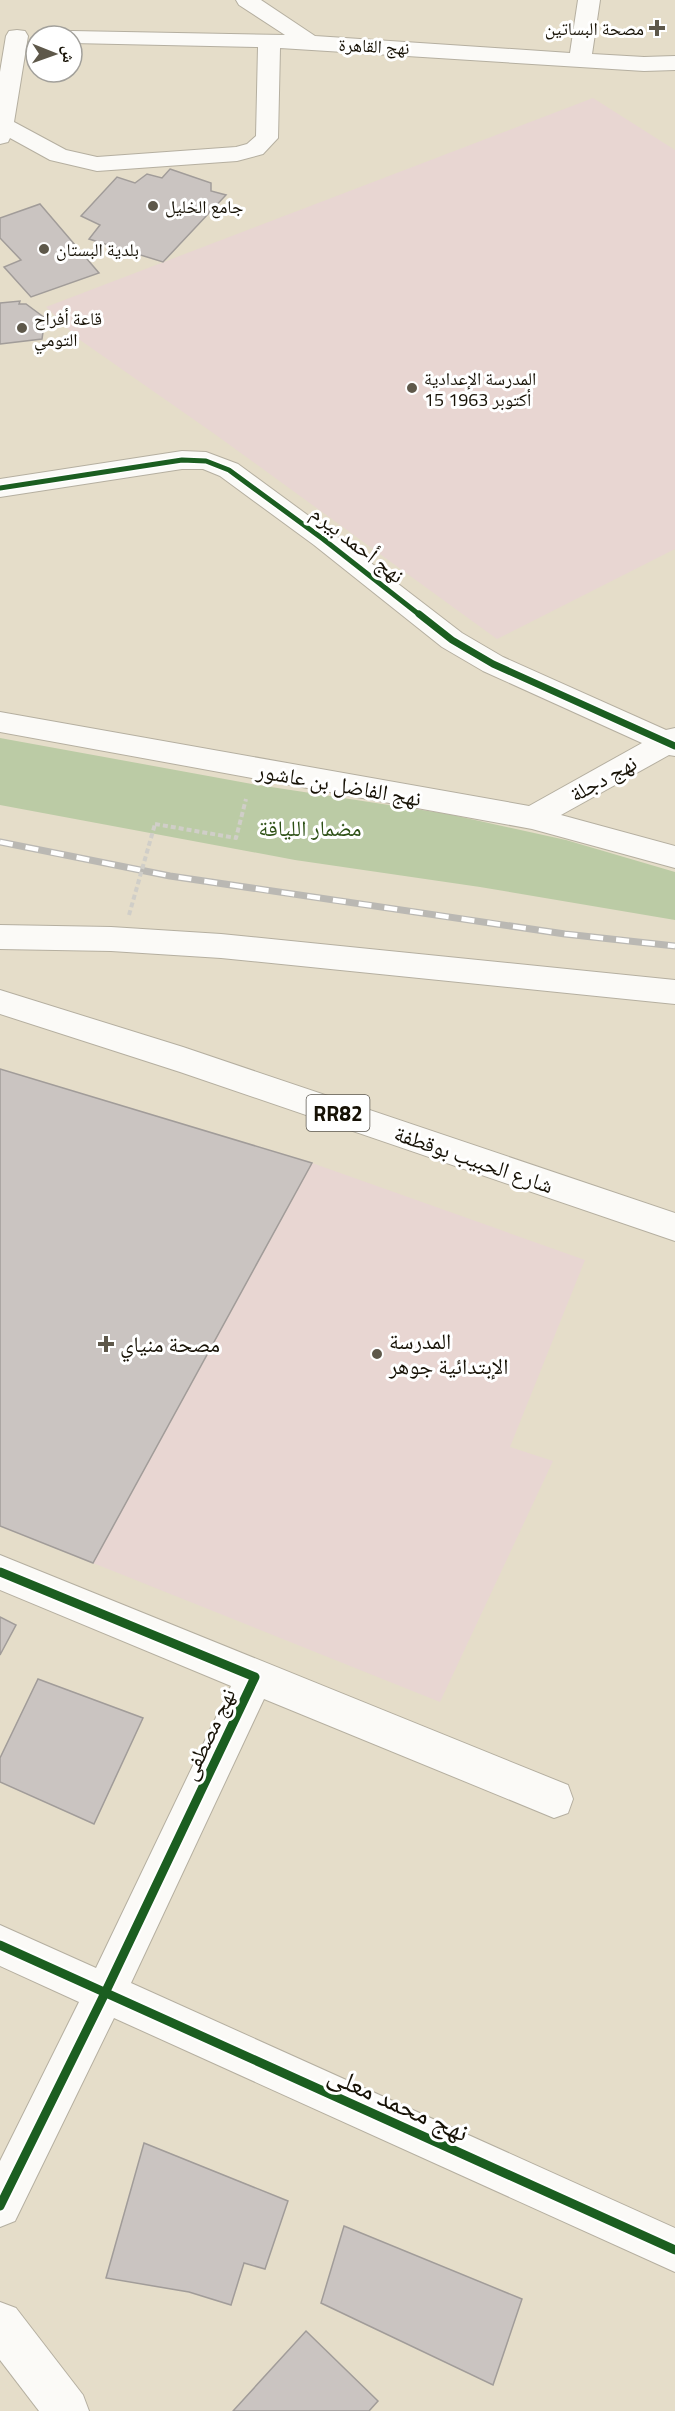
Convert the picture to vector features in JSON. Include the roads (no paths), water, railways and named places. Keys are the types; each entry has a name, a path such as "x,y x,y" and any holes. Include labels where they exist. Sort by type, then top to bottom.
{"street":[{"path":"247,0 310,42"},
{"path":"580,58 589,0"},
{"path":"18,36 2,131 58,155 96,164 237,154 255,148 267,138 268,41"},
{"name":"نهج القاهرة","path":"84,37 310,42 645,64 675,63"},
{"name":"نهج أحمد بيرم","path":"0,488 182,460 206,461 229,470 323,539 452,640 493,663 673,742"},
{"name":"نهج الفاضل بن عاشور","path":"0,722 532,818 675,857"},
{"name":"نهج دجلة","path":"532,818 673,742"},
{"path":"0,937 47,936 194,944 472,969 675,992"},
{"name":"شارع الحبيب بوقطفة","path":"0,1002 183,1060 675,1227"},
{"name":"نهج مصطفى","path":"0,1572 255,1677 106,1991 0,2206"},
{"path":"255,1677 554,1799"},
{"name":"نهج محمد معلى","path":"0,1945 675,2250"},
{"path":"0,2324 67,2411"}],"railway":[{"path":"0,842 170,876 565,934 675,946"}],"place":[{"name":"مصحة البساتين","path":"657,28"},
{"name":"جامع الخليل","path":"153,206"},
{"name":"بلدية البستان","path":"44,249"},
{"name":"قاعة أفراح التومي","path":"22,328"},
{"name":"المدرسة الإعدادية 15 أكتوبر 1963","path":"412,388"},
{"name":"مصحة منياي","path":"106,1344"},
{"name":"المدرسة الإبتدائية جوهر","path":"377,1354"}],"park label":[{"name":"مضمار اللياقة","path":"310,828"}]}
